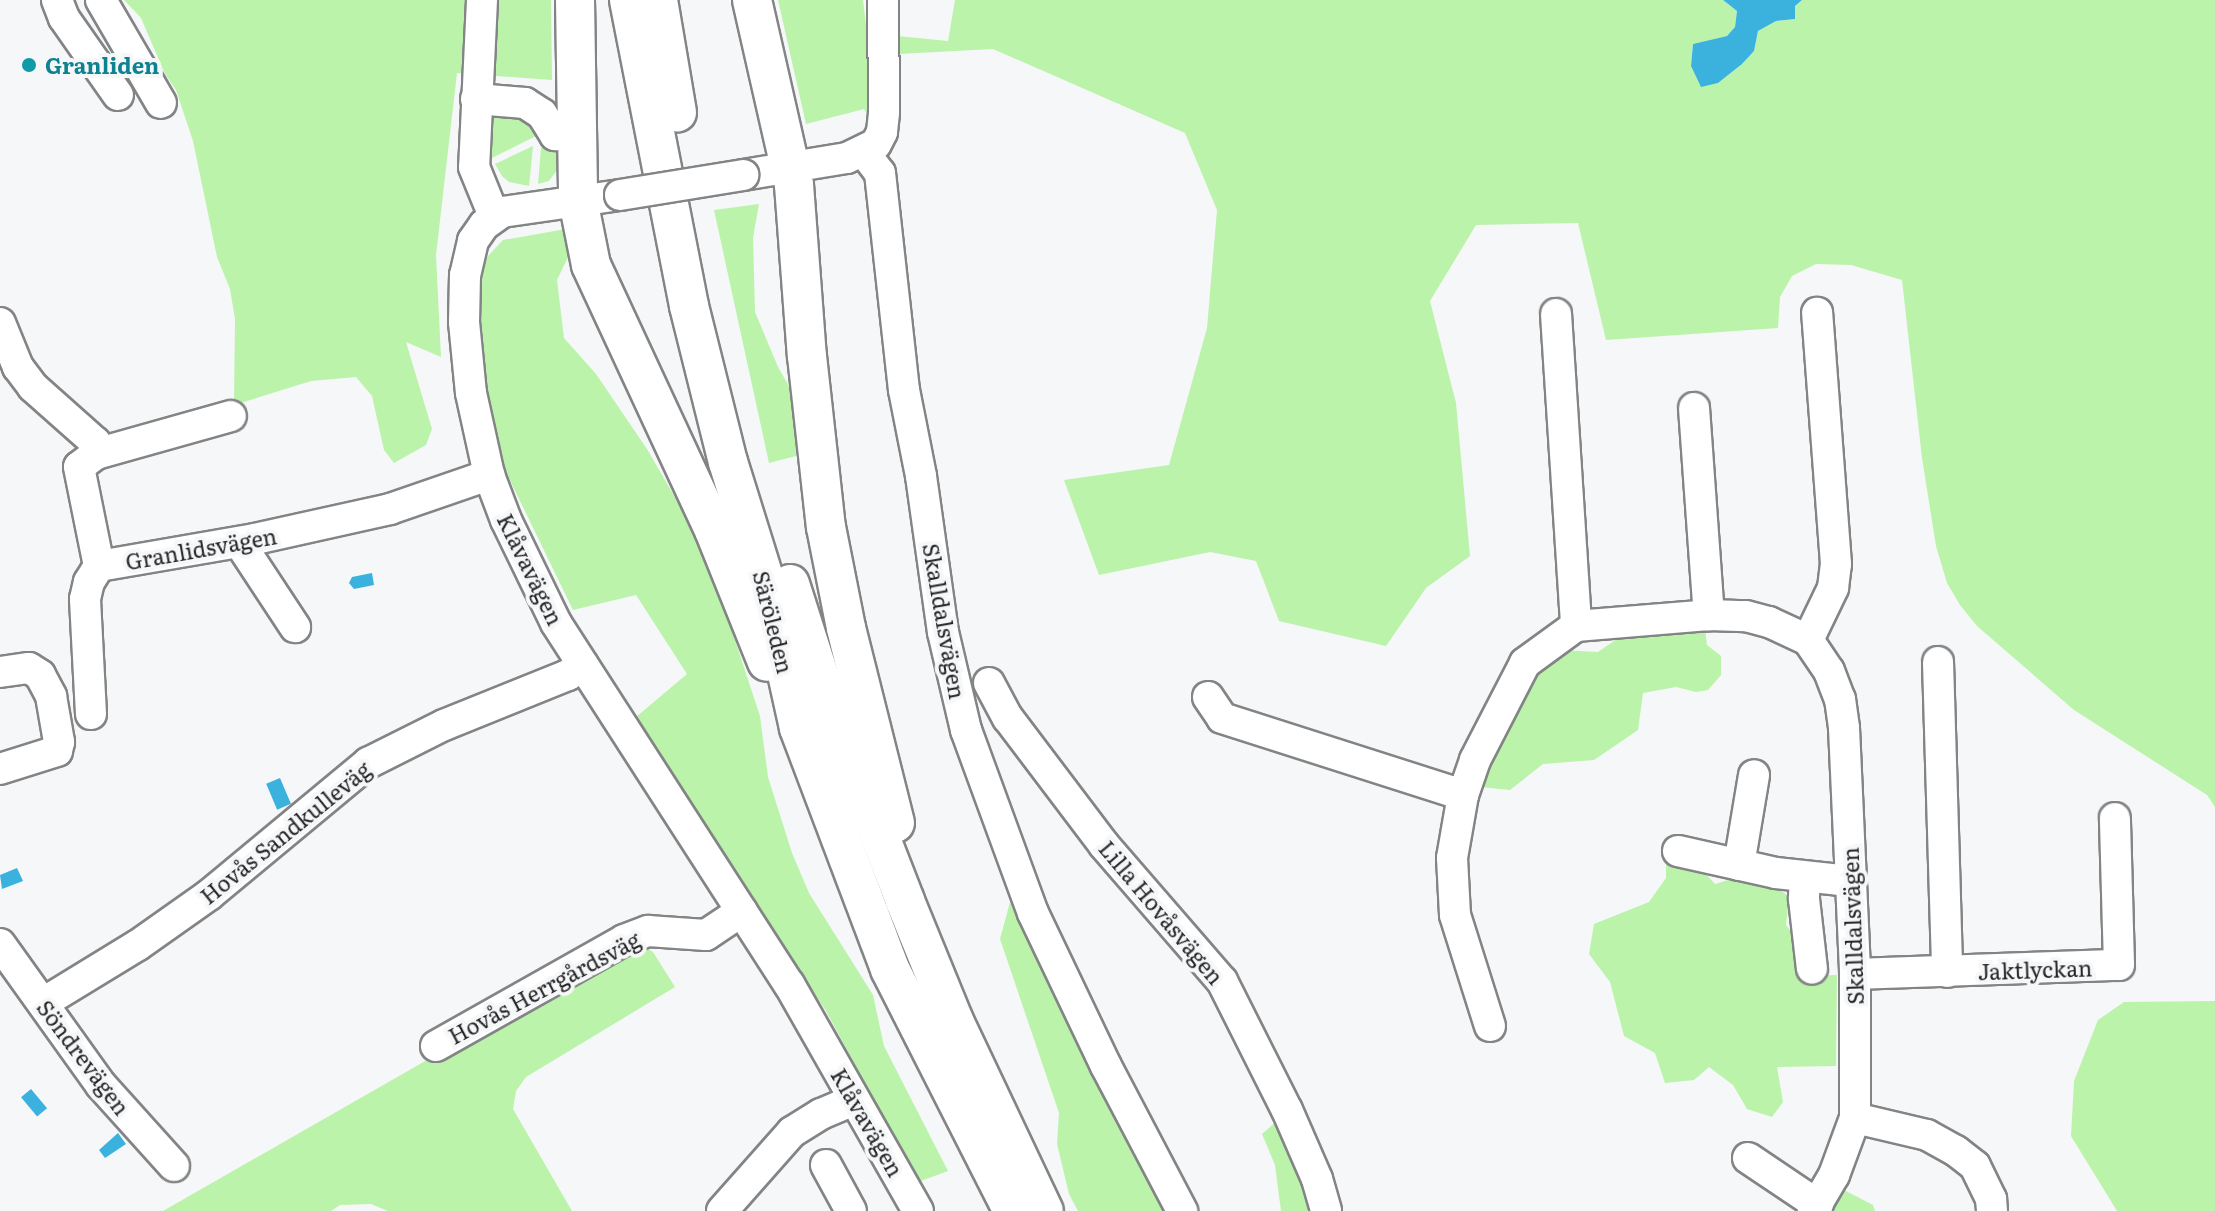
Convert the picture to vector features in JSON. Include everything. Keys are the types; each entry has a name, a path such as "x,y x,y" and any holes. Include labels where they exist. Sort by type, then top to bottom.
{"main road":[{"path":"575,0 578,200 591,265 714,530 761,651 799,728"},
{"name":"Säröleden","path":"629,0 689,306 728,462 770,597 799,728 890,969 1013,1211"},
{"name":"Säröleden","path":"658,0 712,297 759,475 826,697 954,1021 1044,1211"},
{"path":"752,0 792,167 807,356 826,527 846,628 905,860 905,901"}],"street":[{"path":"57,0 64,18 118,95"},
{"path":"101,0 161,103"},
{"path":"482,0 474,167 494,216 516,208 620,195 847,158 864,152 876,144 882,132 883,0"},
{"path":"476,99 525,103 542,114 555,135 576,136"},
{"name":"Skalldalsvägen","path":"864,152 880,173 904,390 921,476 943,632 966,730 1033,913 1106,1066 1182,1211"},
{"name":"Klåvavägen","path":"494,216 470,249 463,295 471,393 489,475 506,520 556,623 818,1031 918,1211"},
{"path":"1490,1026 1455,915 1452,858 1463,795 1475,760 1525,663 1576,626 1709,615 1746,616 1769,622 1808,640 1833,588 1836,564 1817,313"},
{"path":"1556,314 1576,626"},
{"path":"0,323 18,367 33,387 95,442 96,454 231,416"},
{"path":"1694,408 1709,615"},
{"name":"Granlidsvägen","path":"96,454 79,467 99,566 239,542 400,507 489,475"},
{"path":"239,542 295,627"},
{"path":"91,714 85,599 89,582 99,566"},
{"name":"Skalldalsvägen","path":"1808,640 1829,671 1840,699 1844,728 1855,974 1855,1118 1846,1149 1816,1208"},
{"name":"Jaktlyckan","path":"1938,662 1947,972"},
{"name":"Hovås Sandkulleväg","path":"43,1003 138,945 209,895 368,763 444,725 559,679 583,665"},
{"path":"0,672 29,668 40,675 57,716 59,742 57,751 0,769"},
{"name":"Lilla Hovåsvägen","path":"989,683 1008,718 1104,845 1222,981 1287,1110 1317,1179 1326,1211"},
{"path":"1208,697 1222,718 1463,795"},
{"path":"966,730 1008,718"},
{"path":"1739,865 1754,775"},
{"name":"Jaktlyckan","path":"1855,974 2119,965 2115,818"},
{"path":"1678,851 1805,877 1850,881"},
{"path":"1805,877 1804,899 1812,969"},
{"name":"Hovås Herrgårdsväg","path":"436,1046 624,940 648,931 706,935 742,911"},
{"name":"Söndrevägen","path":"0,944 101,1085 174,1166"},
{"path":"722,1211 792,1132 821,1114 854,1100"},
{"path":"1855,1118 1927,1135 1956,1151 1975,1166 1991,1199 1992,1211"},
{"path":"1748,1158 1816,1208"},
{"path":"826,1165 851,1211"}],"green space":[{"path":"124,0 551,0 552,80 457,73 436,255 441,357 406,342 432,429 426,445 394,463 384,450 372,396 356,377 311,381 234,405 235,319 230,289 217,257 193,141 176,90 165,74 141,18"},
{"path":"778,0 863,0 867,33 948,41 955,0 1723,0 1737,11 1735,27 1727,36 1693,44 1691,66 1701,86 1718,83 1742,64 1754,51 1758,31 1776,21 1795,19 1795,6 1802,0 2215,0 2215,807 2207,795 2074,710 1977,626 1960,605 1947,583 1936,546 1922,458 1902,280 1851,265 1816,264 1792,276 1780,297 1778,328 1606,340 1578,223 1476,225 1430,301 1456,403 1470,556 1426,588 1386,646 1279,621 1256,561 1210,552 1099,575 1064,480 1169,465 1207,328 1217,210 1185,133 993,49 899,54 888,146 864,109 806,124"},
{"path":"493,114 522,118 536,136 492,158 487,140 488,120"},
{"path":"551,144 557,149 560,166 549,181 538,184 541,148"},
{"path":"533,146 529,186 509,182 495,164"},
{"path":"759,204 753,238 755,312 778,367 798,402 796,456 769,463 714,210"},
{"path":"583,226 557,280 564,338 596,374 647,449 705,549 760,716 768,777 792,853 809,893 873,995 884,1046 948,1171 918,1182 826,1011 668,775 636,717 687,674 636,595 573,610 503,466 479,358 478,292 482,271 488,256 503,240"},
{"path":"1704,621 1707,645 1721,656 1721,675 1708,690 1696,692 1676,687 1643,693 1638,730 1594,760 1543,764 1510,790 1481,787 1488,762 1535,672 1561,650 1598,652 1627,632"},
{"path":"1681,862 1703,871 1715,884 1738,877 1775,885 1789,897 1786,925 1798,940 1802,976 1837,975 1836,1066 1777,1067 1783,1102 1772,1117 1747,1109 1733,1085 1709,1067 1694,1080 1665,1083 1655,1053 1624,1036 1610,982 1589,954 1594,924 1649,902 1666,878 1666,863"},
{"path":"1010,902 1050,976 1078,1047 1096,1067 1168,1211 1078,1211 1069,1194 1057,1144 1059,1113 1000,939"},
{"path":"635,941 653,952 675,987 526,1077 516,1091 513,1109 572,1211 388,1211 371,1204 340,1205 331,1211 163,1211"},
{"path":"2215,1001 2215,1211 2117,1211 2071,1136 2074,1081 2098,1020 2124,1002"},
{"path":"1277,1121 1300,1162 1314,1211 1281,1211 1275,1165 1262,1134"},
{"path":"1844,1190 1873,1205 1875,1211 1830,1211"}],"water":[{"path":"1723,0 1802,0 1795,6 1795,19 1776,21 1758,31 1754,51 1742,64 1718,83 1701,87 1691,66 1693,44 1727,36 1735,27 1737,11"},
{"path":"372,573 374,585 354,589 349,583 352,577"},
{"path":"280,778 291,804 277,810 266,784"},
{"path":"17,868 23,881 2,889 0,875"},
{"path":"31,1089 47,1108 37,1117 21,1097"},
{"path":"118,1133 126,1144 105,1158 99,1150"}],"place":[{"name":"Granliden","path":"29,65"}]}
